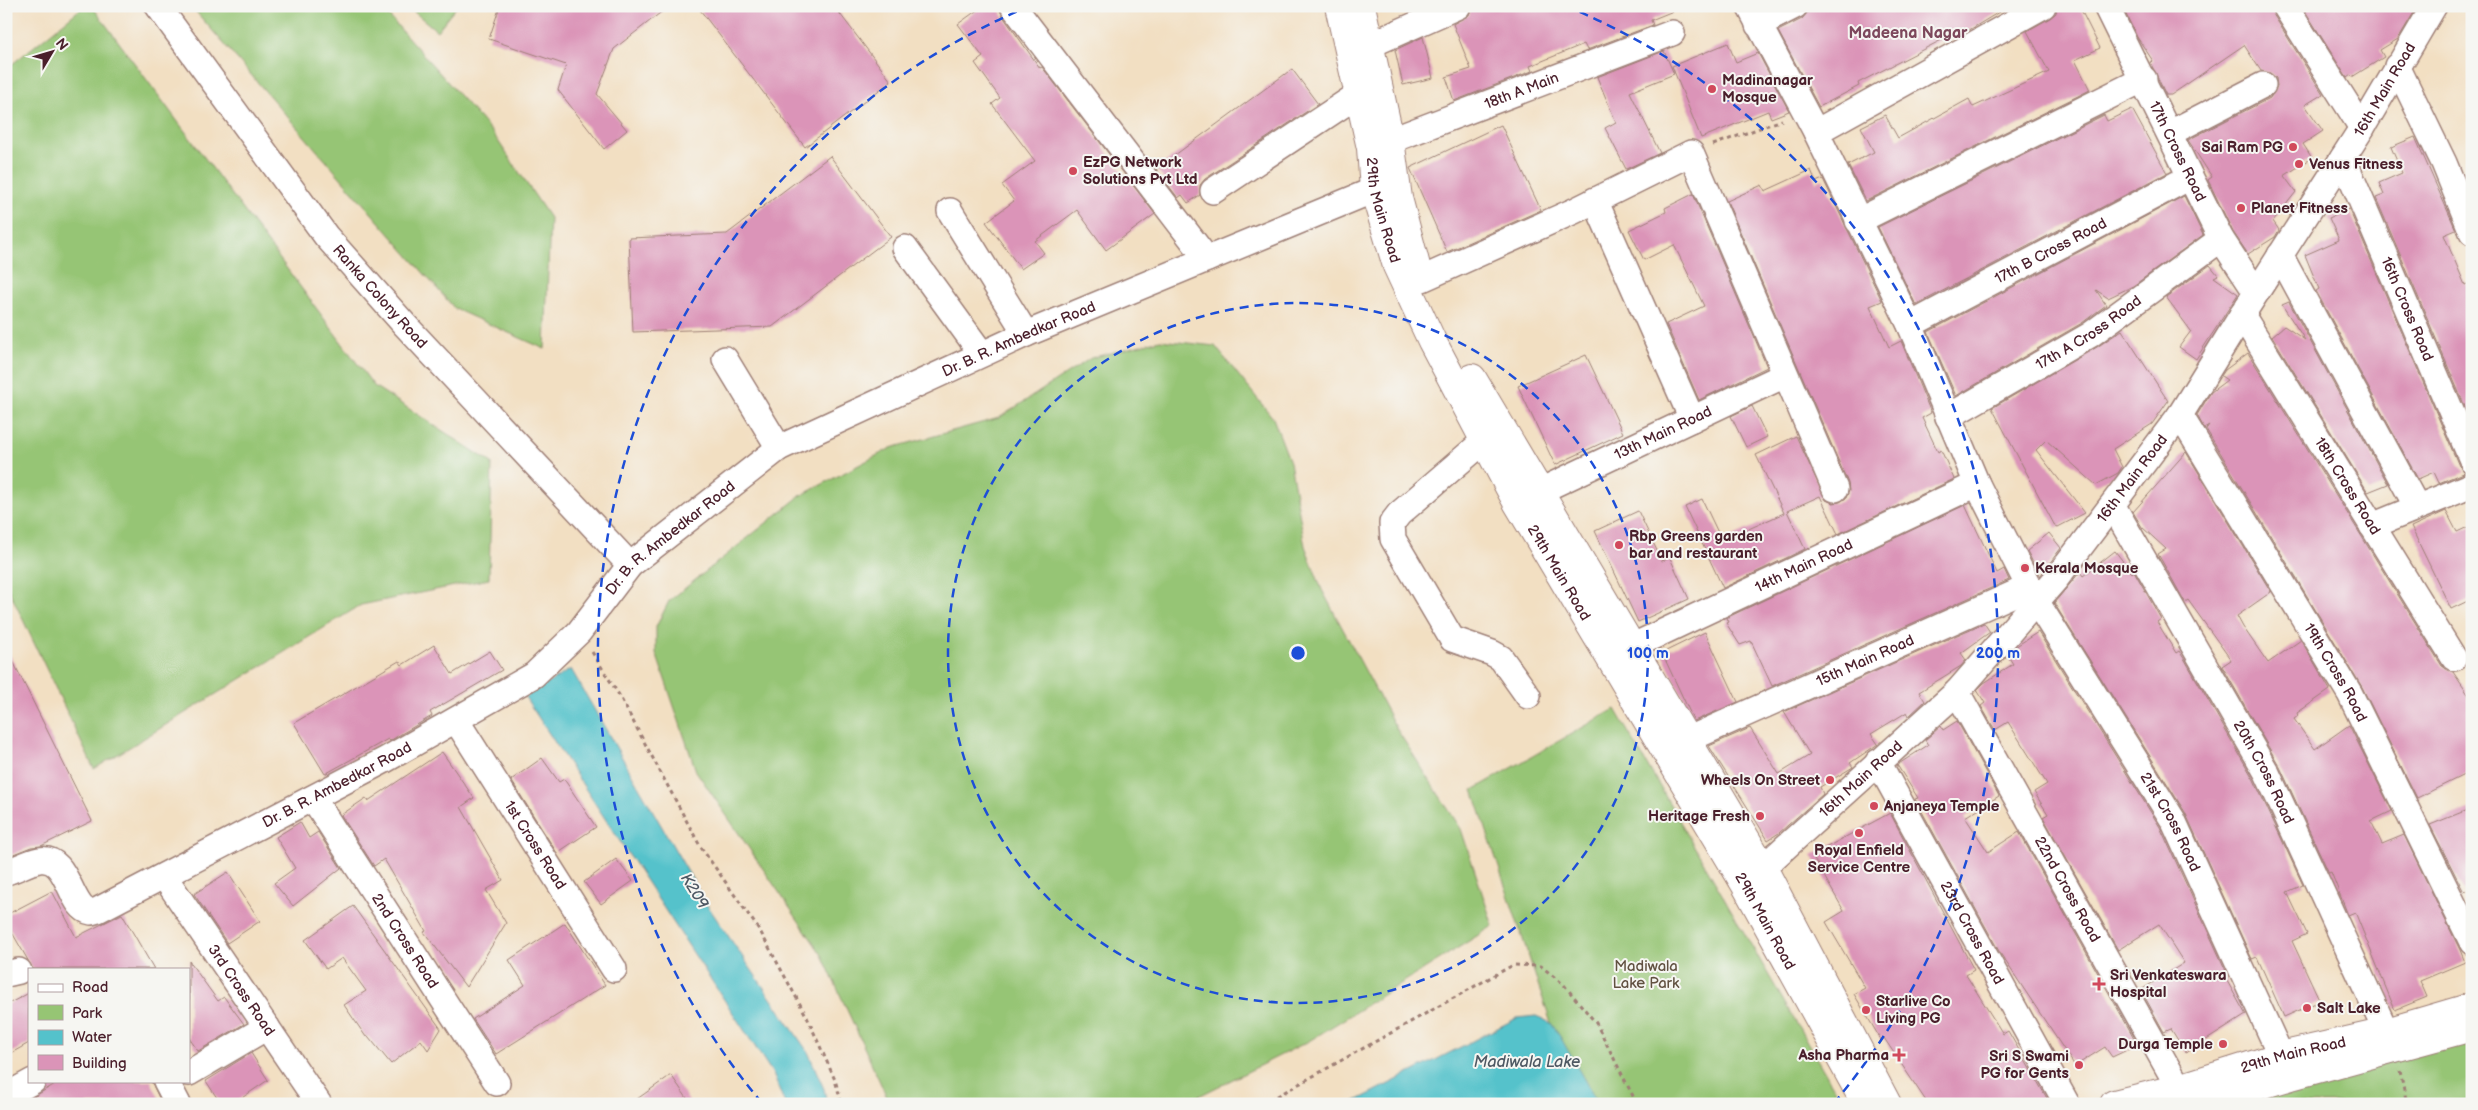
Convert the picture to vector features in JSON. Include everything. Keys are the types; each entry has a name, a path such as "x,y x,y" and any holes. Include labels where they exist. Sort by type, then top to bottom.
{"main road":[{"name":"29th Main Road","path":"1339,6 1359,94 1380,144"},
{"name":"29th Main Road","path":"1361,6 1370,45 1385,187 1397,266 1432,341 1517,502 1754,876 1887,1104"},
{"name":"29th Main Road","path":"1385,187 1413,258 1452,345 1687,740 1866,1104"},
{"name":"29th Main Road","path":"2114,1104 2179,1094 2390,1040 2472,1007"},
{"name":"29th Main Road","path":"2179,1094 2282,1056 2472,1027"}],"street":[{"name":"Ranka Colony Road","path":"158,6 326,236 405,325 630,565"},
{"path":"1013,6 1207,259"},
{"path":"1370,45 1458,6"},
{"path":"1754,16 1795,6"},
{"path":"1811,122 2043,6"},
{"name":"17th Cross Road","path":"2106,6 2144,79 2221,239 2256,292"},
{"path":"2285,6 2362,128"},
{"name":"16th Main Road","path":"1754,876 1957,692 2032,594 2056,579 2180,415 2256,292 2362,128 2432,8"},
{"name":"21st Cross Road","path":"1754,16 1811,122 1910,325 1978,484 2032,594 2173,820 2282,1056"},
{"name":"18th A Main","path":"1380,144 1672,33"},
{"path":"2397,66 2444,163 2472,232"},
{"path":"1858,221 2144,79"},
{"path":"2170,133 2263,85"},
{"path":"1213,191 1359,94"},
{"path":"1422,279 1595,200 1691,153 1785,375 1836,489"},
{"name":"16th Cross Road","path":"2343,158 2472,460"},
{"name":"17th B Cross Road","path":"1910,325 2190,177"},
{"name":"Dr. B. R. Ambedkar Road","path":"6,872 39,860 47,860 60,868 83,908 92,912 313,798 534,675 579,632 630,565 779,448 1026,334 1385,187"},
{"path":"1595,200 1692,419"},
{"path":"950,211 1026,334"},
{"name":"17th A Cross Road","path":"1948,417 2090,335 2221,239"},
{"path":"905,248 982,354"},
{"path":"2280,255 2417,508"},
{"name":"18th Cross Road","path":"2242,315 2454,658"},
{"path":"725,359 779,448"},
{"name":"13th Main Road","path":"1540,491 1785,375"},
{"name":"19th Cross Road","path":"2180,415 2350,694 2472,942"},
{"path":"1485,440 1399,514 1392,523 1393,539 1452,639 1492,653 1500,658 1528,696"},
{"name":"14th Main Road","path":"1631,647 1978,484"},
{"path":"2372,526 2472,486"},
{"name":"20th Cross Road","path":"2113,506 2267,772 2390,1040"},
{"name":"15th Main Road","path":"1687,740 2032,594"},
{"name":"22nd Cross Road","path":"1957,692 2179,1094"},
{"name":"1st Cross Road","path":"456,720 614,970"},
{"name":"23rd Cross Road","path":"1878,762 2067,1104"},
{"name":"2nd Cross Road","path":"313,798 497,1083"},
{"name":"3rd Cross Road","path":"164,876 319,1104"},
{"path":"190,1076 267,1027"},
{"path":"2143,1058 2179,1094"},
{"path":"6,1096 32,1082"}],"path":[{"path":"1691,153 1811,122"},
{"path":"579,632 619,695 700,846 760,932 807,1017 835,1080 842,1104"},
{"path":"1263,1104 1513,965 1541,966 1564,985 1596,1023 1637,1104"},
{"path":"2390,1040 2407,1104"}],"green space":[{"path":"84,6 92,6 374,386 492,463 489,579 361,605 94,769 6,584 6,69"},
{"path":"191,6 380,6 492,132 550,218 545,349 455,309"},
{"path":"407,6 457,6 437,31"},
{"path":"1160,340 1215,346 1273,418 1290,462 1305,546 1322,590 1396,728 1461,829 1493,926 1309,1041 1183,1104 890,1104 822,955 696,771 656,653 656,627 669,601 800,496 891,448 999,418 1091,358"},
{"name":"Madiwala Lake Park","path":"1615,709 1843,1104 1598,1104 1551,1023 1473,790"},
{"path":"2472,1038 2472,1104 2246,1104"}],"water":[{"name":"K209","path":"571,669 707,905 808,1052 824,1089 827,1104 785,1104 773,1074 525,697"},
{"name":"Madiwala Lake","path":"1536,1016 1551,1023 1598,1104 1350,1104 1517,1018"}],"building":[{"path":"500,6 669,6 614,49 597,94 627,130 604,149 558,90 566,65 489,39"},
{"path":"697,6 834,6 891,81 805,147"},
{"path":"983,6 999,6 1002,15 1040,68 1042,67 1155,214 1106,250 1077,210 1035,241 1044,253 1021,269 986,222 1014,201 1002,185 1035,161 992,104 1000,98 975,63 983,57 958,24"},
{"path":"1472,6 1683,7 1651,20 1653,25 1587,50 1584,44 1530,66 1532,71 1454,101 1446,77 1471,69 1453,24 1469,15"},
{"path":"1809,6 2009,6 1961,35 1959,31 1858,83 1859,86 1819,107 1778,31 1802,19 1807,13"},
{"path":"2057,6 2079,6 2100,48 2075,60 2090,90 1866,201 1848,165 1874,152 1861,127 1885,115 1898,138 1969,99 1973,107 2049,72 2027,31 2056,13"},
{"path":"2122,6 2271,6 2273,14 2323,94 2305,105 2323,131 2303,144 2312,158 2284,176 2296,192 2273,221 2279,230 2275,237 2248,254 2233,232 2208,180 2212,177 2188,140 2270,98 2277,86 2276,78 2270,73 2261,71 2244,45 2171,95 2166,95 2150,62 2153,61 2137,37"},
{"path":"2302,6 2414,6 2416,9 2398,39 2380,50 2384,57 2352,77 2351,75 2347,78"},
{"path":"1423,37 1433,78 1403,85 1395,50"},
{"path":"1728,43 1736,62 1758,53 1789,111 1771,118 1768,111 1701,138 1672,66"},
{"path":"1664,51 1674,74 1630,92 1660,153 1626,169 1605,128 1616,122 1597,77"},
{"path":"1292,69 1318,104 1205,179 1200,185 1200,195 1188,203 1182,195 1178,198 1156,169"},
{"path":"2132,109 2167,173 1916,305 1878,227 2104,115 2107,121"},
{"path":"1501,125 1541,210 1447,252 1410,168"},
{"path":"2415,137 2456,230 2444,235 2465,285 2472,282 2472,423 2376,198 2384,195 2379,183 2402,173 2391,147"},
{"path":"830,156 891,237 772,327 633,332 629,238 727,234"},
{"path":"1811,170 1816,182 1823,179 1882,301 1870,306 1889,347 1901,341 1931,413 1922,418 1938,452 1941,450 1954,479 1838,534 1820,496 1787,511 1805,549 1723,588 1685,507 1702,499 1722,541 1784,513 1756,455 1796,436 1826,500 1833,503 1840,502 1846,498 1849,491 1848,483 1727,201 1762,185 1765,191"},
{"path":"1693,194 1767,367 1699,400 1666,324 1704,306 1674,245 1644,260 1629,230 1666,212 1665,208"},
{"path":"2184,196 2203,235 2133,286 2108,298 2096,290 2106,305 2082,323 1956,396 1928,332"},
{"path":"2349,209 2459,466 2465,472 2439,483 2434,472 2418,479 2316,291 2319,289 2305,255 2339,240 2329,218"},
{"path":"2210,265 2218,275 2214,277 2238,294 2196,359 2179,347 2191,331 2166,297"},
{"path":"2289,302 2388,484 2368,492 2272,336 2284,326 2305,340 2282,305"},
{"path":"2122,330 2168,401 2152,424 2113,449 2122,467 2118,473 2096,485 2046,440 2036,450 2085,513 2056,528 1992,408 2097,347"},
{"path":"2248,353 2442,666 2453,672 2472,700 2472,771 2417,798 2362,687 2206,429 2209,425 2204,428 2197,415 2211,392 2227,380 2221,376 2225,370"},
{"path":"1586,355 1623,433 1555,465 1518,386"},
{"path":"1752,406 1767,437 1746,447 1731,416"},
{"path":"2186,452 2271,592 2237,616 2243,627 2268,663 2301,640 2330,690 2297,713 2298,716 2294,719 2315,749 2349,725 2392,811 2371,821 2382,844 2404,835 2460,950 2465,962 2420,981 2427,997 2395,1010 2355,912 2348,915 2331,872 2329,873 2280,767 2222,666 2231,660 2188,600 2185,602 2158,554 2166,549 2142,527 2133,512"},
{"path":"1965,505 1997,573 2004,569 2009,580 1772,686 1751,641 1740,645 1726,623 1728,622 1726,618"},
{"path":"1638,511 1662,561 1670,558 1689,599 1638,622 1595,531"},
{"path":"2446,511 2457,532 2472,525 2472,599 2451,609 2411,527"},
{"path":"2049,533 2061,548 2040,576 2027,551"},
{"path":"2115,551 2132,573 2134,571 2161,619 2157,622 2176,653 2179,651 2185,660 2254,780 2303,885 2287,892 2307,934 2292,941 2320,1001 2284,1017 2257,957 2252,959 2185,812 2054,603 2080,572 2083,576"},
{"path":"1984,623 1990,632 1961,653 1966,660 1961,666 1919,692 1925,701 1909,716 1907,712 1871,734 1878,744 1850,763 1853,767 1820,787 1823,794 1779,833 1768,840 1709,746 1750,728 1779,774 1810,755 1784,712"},
{"path":"1705,632 1738,702 1694,721 1662,653"},
{"path":"2038,632 2160,827 2226,971 2222,972 2246,1015 2186,1053 2171,1029 2164,1032 2141,990 2184,963 2159,924 2118,950 2043,817 2048,814 2034,792 2047,784 2008,722 1995,730 1981,706 1985,703 1977,690 1984,683 2013,664 2008,656 2018,645"},
{"path":"434,645 452,674 490,651 502,670 430,712 432,716 390,741 388,739 325,774 294,723 399,661 402,665"},
{"path":"6,647 92,821 41,846 31,847 6,857"},
{"path":"1957,721 1999,796 1965,817 1988,852 2019,832 2138,1045 2112,1057 2105,1047 2075,1066 2000,953 1915,799 1918,798 1897,765 1928,745 1925,740 1941,726 1943,730"},
{"path":"442,752 474,798 461,807 503,880 486,890 506,923 466,987 424,932 426,931 384,859 374,866 341,815 366,798 368,801"},
{"path":"542,758 559,782 564,779 596,827 557,853 511,780"},
{"path":"2472,808 2472,889 2464,892 2430,825"},
{"path":"1890,813 1974,970 1966,975 2003,1034 2008,1031 2048,1100 2031,1104 1928,1104 1884,1038 1881,1040 1854,994 1865,988 1826,922 1844,911 1812,855"},
{"path":"300,822 309,838 318,832 341,868 293,906 274,883 295,868 276,837"},
{"path":"616,859 633,881 601,904 584,882"},
{"path":"228,872 260,921 227,943 194,894"},
{"path":"52,891 76,937 122,914 153,968 32,968 6,922 6,915"},
{"path":"353,906 441,1029 428,1050 421,1040 391,1064 368,1036 366,1037 344,1005 366,991 342,958 326,969 305,940"},
{"path":"565,923 605,985 496,1054 473,1019 525,985 509,960"},
{"path":"189,961 218,1001 224,997 244,1024 198,1051 190,1039"},
{"path":"28,994 28,1044 6,1056 6,1005"},
{"path":"251,1053 268,1080 233,1104 221,1104 206,1081"},
{"path":"671,1075 691,1104 630,1104"},
{"path":"58,1082 151,1082 162,1104 22,1104"}],"place":[{"name":"Madinanagar Mosque","path":"1712,89"},
{"name":"Sai Ram PG","path":"2293,147"},
{"name":"Venus Fitness","path":"2299,164"},
{"name":"EzPG Network Solutions Pvt Ltd","path":"1073,171"},
{"name":"Planet Fitness","path":"2241,208"},
{"name":"Rbp Greens garden bar and restaurant","path":"1619,545"},
{"name":"Kerala Mosque","path":"2025,568"},
{"name":"Wheels On Street","path":"1830,780"},
{"name":"Anjaneya Temple","path":"1874,806"},
{"name":"Heritage Fresh","path":"1760,816"},
{"name":"Royal Enfield Service Centre","path":"1859,833"},
{"name":"Sri Venkateswara Hospital","path":"2099,984"},
{"name":"Salt Lake","path":"2307,1008"},
{"name":"Starlive Co Living PG","path":"1866,1010"},
{"name":"Durga Temple","path":"2223,1044"},
{"name":"Asha Pharma","path":"1899,1055"},
{"name":"Sri S Swami PG for Gents","path":"2079,1065"}],"district":[{"name":"Madeena Nagar","path":"1908,33"}]}
